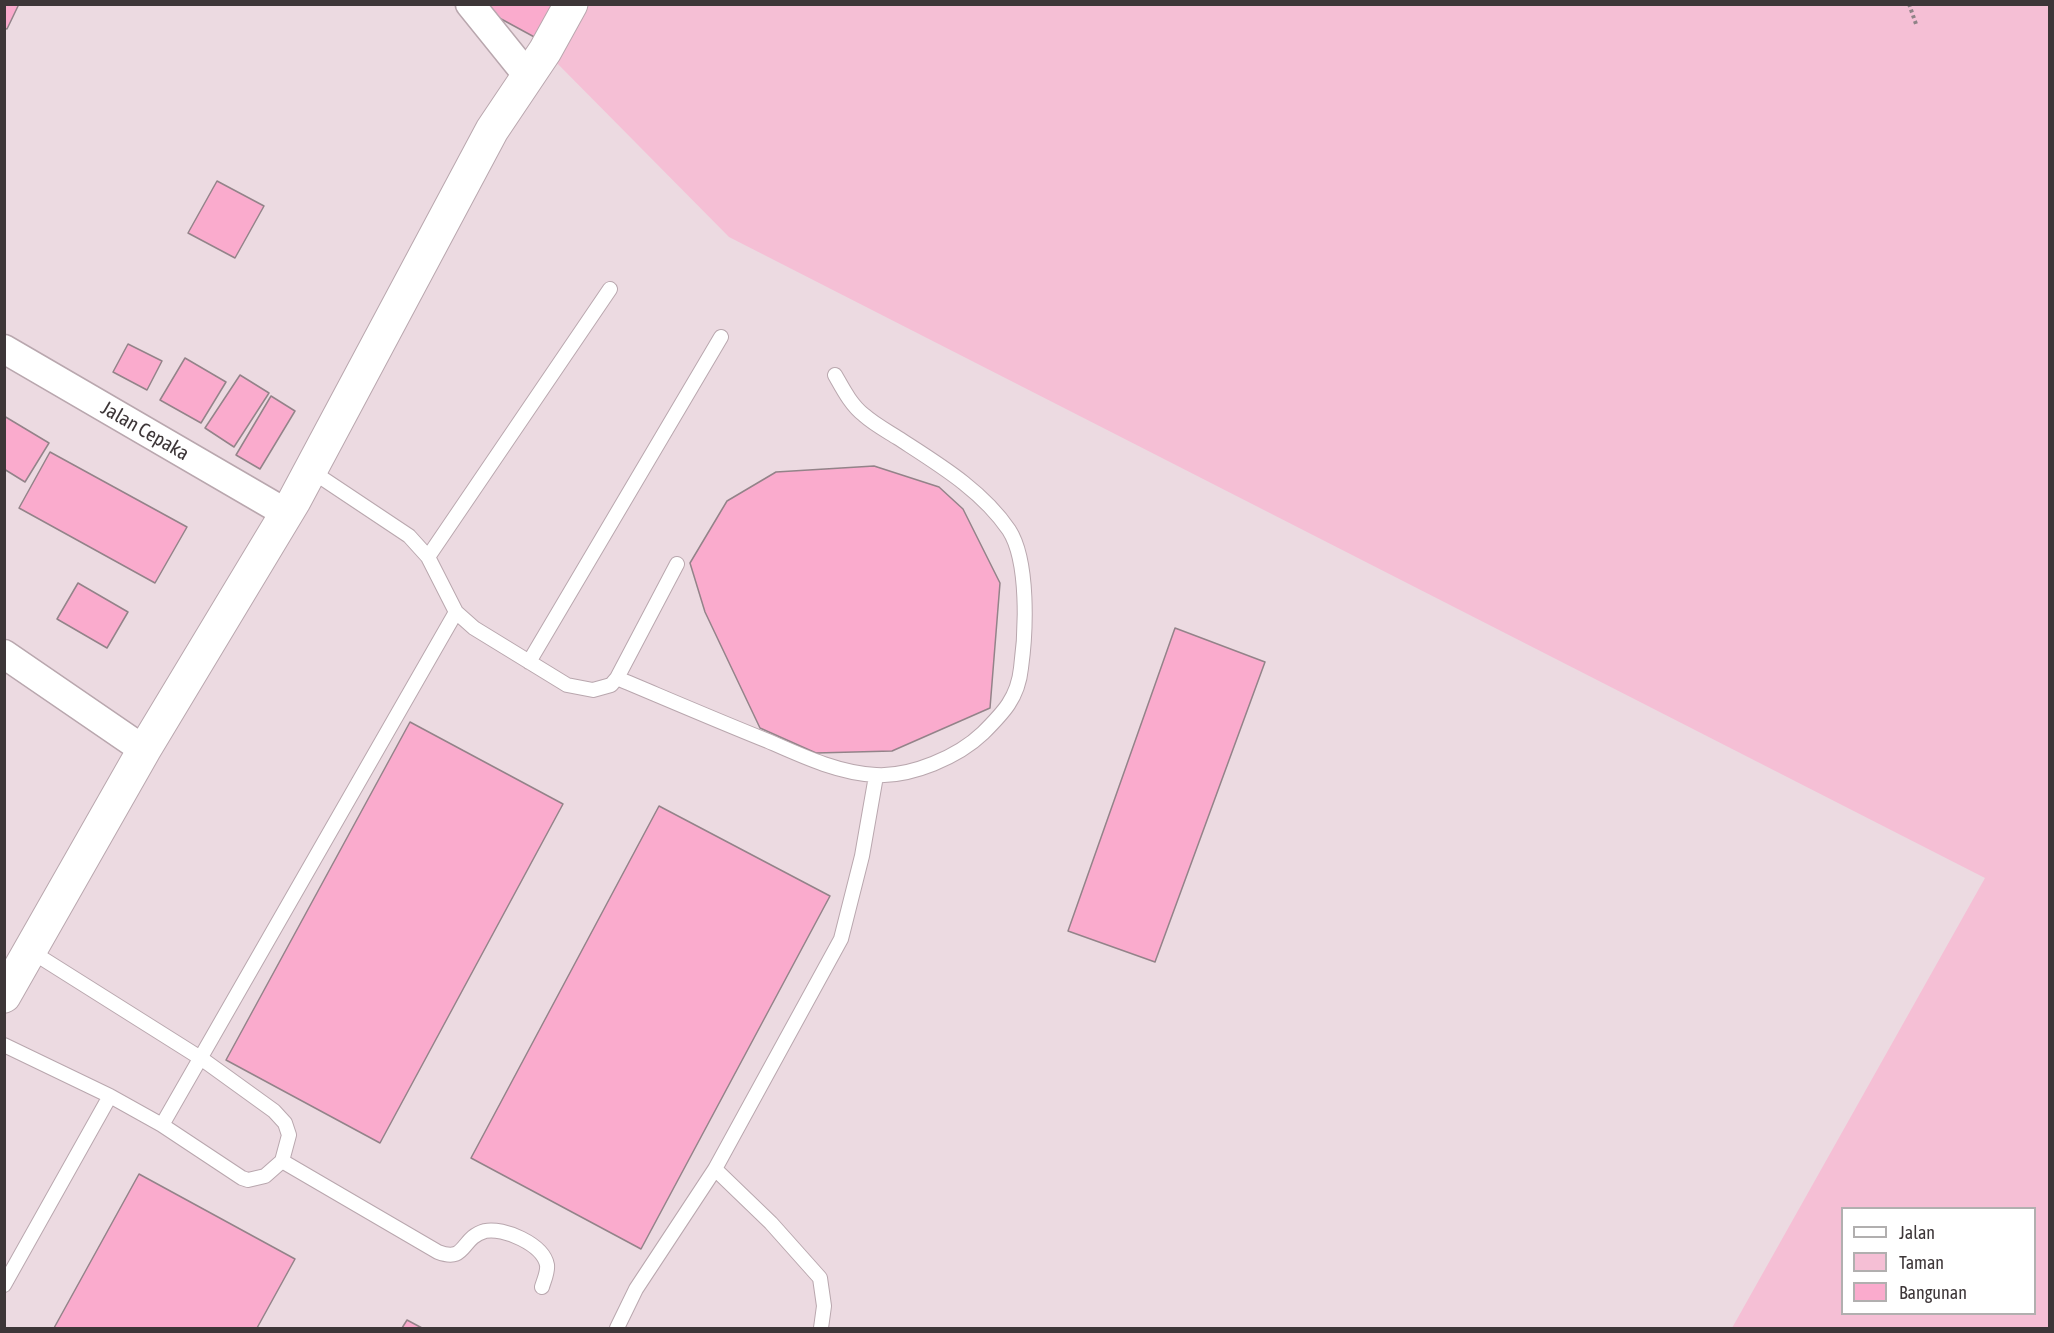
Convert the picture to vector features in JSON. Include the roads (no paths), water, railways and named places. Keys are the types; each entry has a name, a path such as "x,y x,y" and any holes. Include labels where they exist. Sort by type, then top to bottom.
{"main road":[{"path":"4,996 144,750 286,513 492,130 571,4"}],"street":[{"path":"470,4 528,75"},
{"name":"Jalan Cepaka","path":"4,350 286,513"},
{"path":"4,654 144,750"}],"lane":[{"path":"428,557 610,289"},
{"path":"529,662 722,337"},
{"path":"617,678 821,764 876,776 908,772 936,762 973,742 1005,710 1016,690 1021,671 1025,631 1022,578 1016,545 1009,531 974,492 950,472 864,416 835,375"},
{"path":"310,470 409,536 428,557 456,612 474,628 567,685 593,690 611,685 617,678 677,564"},
{"path":"162,1125 202,1059 456,612"},
{"path":"616,1329 636,1289 715,1169 841,939 862,856 876,776"},
{"path":"4,1045 110,1096 162,1125 248,1180 265,1176 282,1161 290,1136 285,1123 274,1111 202,1059 30,950"},
{"path":"4,1285 110,1096"},
{"path":"282,1161 450,1257 457,1255 472,1237 487,1231 502,1231 516,1236 533,1246 544,1258 547,1265 542,1287"},
{"path":"715,1169 771,1223 820,1278 824,1306 821,1329"}]}
